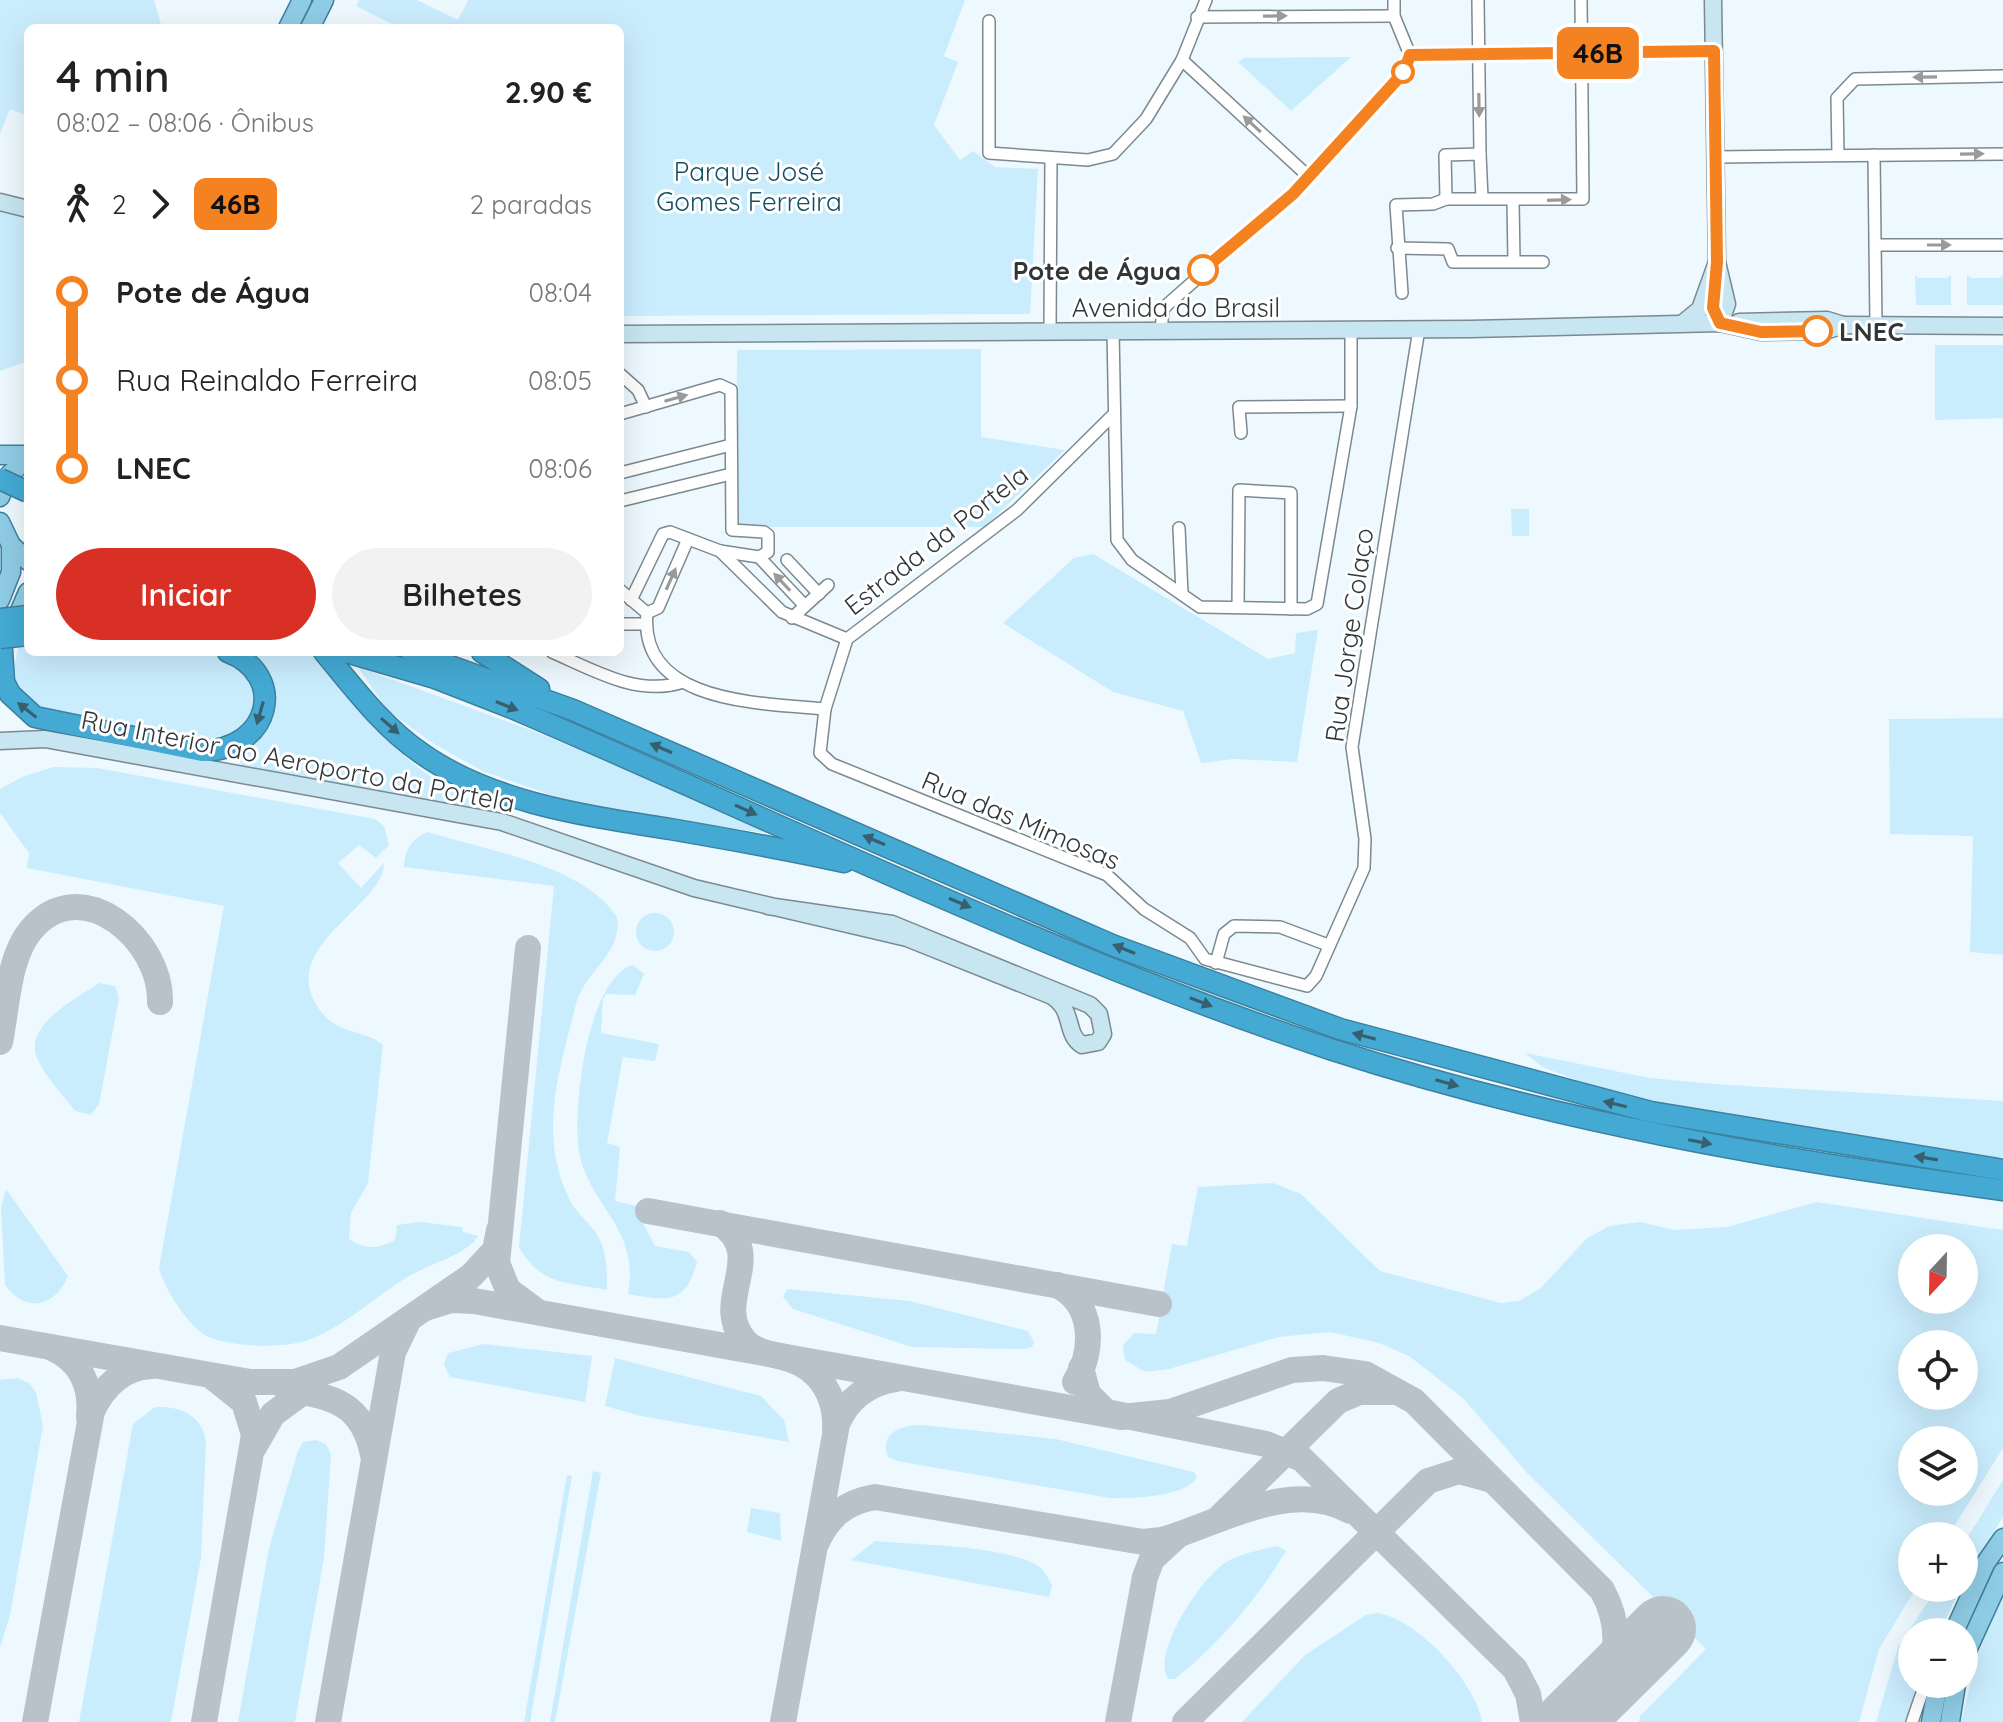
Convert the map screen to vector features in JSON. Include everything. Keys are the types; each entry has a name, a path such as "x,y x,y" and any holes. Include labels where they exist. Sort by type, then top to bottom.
{"highway":[{"path":"0,479 24,490"},
{"path":"0,491 24,501"},
{"path":"0,619 24,616"},
{"path":"24,637 1,648 4,682 10,694 35,717 202,751 224,751 240,744 261,718 264,701 261,683 238,656"},
{"path":"338,656 372,711 422,754 506,793 578,816 776,847 888,872"},
{"path":"338,656 435,678 512,708 1096,961 1248,1020 1434,1080 1647,1132 2003,1190"},
{"path":"422,656 573,710 1112,945 1340,1029 1651,1112 2003,1170"},
{"path":"488,656 573,710"},
{"path":"1941,1182 2003,1198"}],"main road":[{"path":"290,24 302,0"},
{"path":"312,24 324,0"},
{"path":"0,455 24,456"},
{"path":"0,497 9,475 24,460"},
{"path":"0,524 11,545 24,557"},
{"path":"0,600 11,572 11,545"},
{"path":"1,648 24,600"},
{"path":"1978,1581 2003,1538"},
{"path":"1978,1626 2003,1572"},
{"path":"1931,1722 1935,1698"},
{"path":"1950,1722 1954,1698"}],"street":[{"path":"989,21 989,153 1088,160 1113,154 1146,119 1182,60 1206,0"},
{"path":"1161,331 1163,309 1309,177 1404,72 1410,55 1394,16 1394,0"},
{"path":"1478,0 1482,198"},
{"path":"1402,293 1396,205 1433,204 1446,199 1583,199 1581,0"},
{"path":"1713,0 1713,308 1726,324"},
{"path":"1197,17 1394,16"},
{"path":"1410,55 1714,51"},
{"path":"1182,60 1309,177"},
{"path":"1838,155 1837,98 1855,79 2003,76"},
{"path":"1446,199 1445,155 1480,154"},
{"path":"1715,157 2003,154"},
{"path":"1874,155 1876,326"},
{"path":"1050,331 1051,158"},
{"path":"1513,201 1514,261"},
{"path":"0,202 24,208"},
{"path":"1876,245 2003,245"},
{"path":"1397,248 1448,249 1453,262 1543,262"},
{"path":"1677,324 1696,314 1715,270"},
{"name":"Avenida do Brasil","path":"624,334 1351,330 1677,324 1726,324 1761,332 1825,331 1844,325 2003,326"},
{"name":"Rua Jorge Colaço","path":"1311,985 1364,868 1365,839 1352,747 1419,329"},
{"path":"1113,331 1117,540 1132,560 1200,607 1291,609 1317,604 1351,406 1351,330"},
{"path":"624,378 638,390 646,407"},
{"path":"624,413 720,385 731,390 732,530 764,532 768,552 759,557 720,551 665,532 631,600"},
{"path":"1241,433 1239,407 1351,406"},
{"name":"Estrada da Portela","path":"832,764 820,753 825,709 847,639 1017,510 1114,414"},
{"path":"624,472 731,445"},
{"path":"624,500 731,474"},
{"path":"1238,607 1239,490 1291,493 1291,609"},
{"path":"1179,528 1182,594"},
{"path":"624,623 647,618 658,608 688,539"},
{"path":"720,551 772,604 792,618 847,639"},
{"path":"759,557 805,606"},
{"path":"787,560 819,594"},
{"path":"792,618 828,585"},
{"path":"624,594 647,618 652,654 668,673 683,682 748,702 825,709"},
{"path":"562,656 638,686 657,689 683,682"},
{"name":"Rua Interior ao Aeroporto da Portela","path":"0,741 45,739 485,817 537,832 694,888 768,906"},
{"name":"Rua das Mimosas","path":"832,764 1107,875 1144,909 1190,938 1200,956 1301,987 1311,985"},
{"path":"768,906 892,924 1083,1001 1099,1014 1103,1034 1093,1045 1078,1042 1066,1008 1041,991 907,938 768,906"},
{"path":"1216,963 1224,934 1234,926 1280,927 1328,945"},
{"path":"1072,1028 1076,1019 1084,1014 1094,1015 1101,1022"},
{"path":"1912,1722 1920,1698"}],"green space":[{"path":"0,0 154,0 161,24 24,24 24,114 10,109 0,134"},
{"name":"Parque José Gomes Ferreira","path":"359,0 417,0 458,20 468,0 965,0 944,56 958,62 934,125 960,160 973,151 995,167 1038,169 1030,314 624,316 624,24 392,24 356,6"},
{"path":"1351,57 1291,111 1238,62 1244,58"},
{"path":"0,207 24,214 24,362 0,371"},
{"path":"1915,275 1919,278 1947,278 1951,275 1951,305 1916,305"},
{"path":"1967,275 1971,278 1999,278 2003,275 2003,305 1967,305"},
{"path":"1935,345 2003,345 2003,418 1935,420"},
{"path":"981,349 981,437 1065,450 984,527 736,527 737,350"},
{"path":"1511,509 1529,509 1529,536 1512,536"},
{"path":"1093,554 1268,659 1295,653 1296,633 1318,630 1297,762 1234,759 1201,763 1183,711 1113,692 1003,623 1074,558"},
{"path":"24,647 24,656 221,656 239,665 256,684 259,705 249,728 217,744 55,719 19,697 12,678 18,648"},
{"path":"240,656 313,656 357,709 410,760 449,789 512,817 242,767 237,753 258,736 268,720"},
{"path":"358,667 539,733 784,836 582,806 482,771 431,742 387,710"},
{"path":"2003,718 2003,955 1970,952 1973,836 1890,834 1889,719"},
{"path":"53,767 97,768 375,819 384,826 389,845 376,858 359,845 338,863 361,888 384,863 379,879 319,949 310,969 310,991 323,1014 337,1025 383,1045 368,1183 351,1213 349,1238 365,1246 383,1245 395,1240 397,1225 420,1222 462,1227 463,1232 478,1236 474,1242 409,1276 337,1326 301,1342 257,1346 226,1342 203,1334 190,1321 171,1295 159,1268 224,906 27,868 29,853 0,813 0,789 22,777"},
{"path":"428,832 504,853 557,872 601,899 617,917 615,940 577,1000 558,1077 553,1127 561,1177 571,1202 601,1242 607,1269 607,1290 546,1276 527,1260 519,1247 554,886 404,867 410,845"},
{"path":"655,913 668,919 674,932 668,945 655,951 642,945 636,932 642,919"},
{"path":"633,965 644,974 635,995 606,994 601,1033 659,1044 655,1061 623,1057 607,1143 620,1147 615,1201 645,1208 643,1223 655,1246 689,1252 697,1262 681,1293 664,1298 628,1294 630,1271 627,1251 621,1234 585,1172 577,1133 581,1078 594,1019 604,994 617,975"},
{"path":"99,983 115,986 119,998 99,1104 91,1115 75,1111 45,1073 35,1047 37,1035 54,1014"},
{"path":"1525,1053 1650,1078 2003,1101 2003,1157 1981,1157 1633,1100 1544,1068"},
{"path":"1273,1183 1301,1194 1380,1271 1501,1303 1519,1301 1541,1288 1586,1239 1609,1226 1640,1222 1675,1230 1727,1227 1817,1202 2003,1230 2003,1448 1978,1488 1978,1426 1898,1426 1898,1506 1967,1506 1957,1522 1898,1522 1898,1602 1908,1602 1879,1649 1859,1722 1639,1722 1640,1716 1706,1649 1528,1474 1464,1399 1409,1356 1379,1343 1330,1332 1279,1337 1169,1369 1145,1372 1125,1360 1123,1345 1134,1333 1156,1334 1172,1244 1187,1246 1198,1187"},
{"path":"6,1189 68,1276 56,1295 40,1303 22,1300 5,1285 1,1207"},
{"path":"787,1289 910,1301 1028,1331 1034,1342 1032,1347 1023,1349 912,1347 793,1309 783,1297"},
{"path":"484,1344 592,1356 585,1402 450,1377 444,1364 448,1353"},
{"path":"615,1358 761,1396 784,1420 789,1442 641,1416 605,1406"},
{"path":"18,1378 29,1383 36,1392 43,1426 10,1615 0,1647 0,1380"},
{"path":"155,1407 173,1408 189,1414 200,1425 206,1442 201,1558 171,1722 79,1722 133,1424"},
{"path":"907,1426 1056,1439 1194,1472 1197,1478 1190,1485 1169,1493 1110,1498 888,1457 887,1441 894,1432"},
{"path":"316,1440 326,1444 331,1454 324,1558 295,1722 238,1722 269,1548 298,1451 303,1442"},
{"path":"593,1471 601,1473 555,1722 550,1722"},
{"path":"567,1475 572,1476 530,1722 524,1722"},
{"path":"2003,1480 2003,1517 1978,1557 1977,1522"},
{"path":"751,1508 780,1513 781,1541 747,1532"},
{"path":"875,1541 981,1550 1021,1558 1044,1571 1052,1585 1049,1597 851,1560"},
{"path":"1278,1546 1286,1551 1236,1620 1175,1679 1168,1679 1166,1652 1172,1635 1204,1583 1231,1560"},
{"path":"2003,1597 2003,1722 1961,1722 1967,1698 1978,1698 1978,1653"},
{"path":"1928,1602 1954,1602 1946,1618 1917,1618"},
{"path":"1377,1613 1409,1627 1442,1655 1469,1689 1482,1722 1242,1722 1305,1655 1366,1615"},
{"path":"1898,1647 1898,1698 1913,1698 1905,1722 1876,1722"}],"taxiway":[{"path":"0,1042 13,968 23,941 51,913 73,907 94,910 115,920 133,936 148,956 157,979 160,1002"},
{"path":"528,948 497,1263 508,1290 535,1310"},
{"path":"648,1211 1159,1304"},
{"path":"720,1223 734,1236 740,1249 733,1310 744,1340 754,1348 800,1364 818,1377 830,1396 835,1430"},
{"path":"0,1338 250,1382 295,1382 339,1367 471,1276 495,1250 499,1230"},
{"path":"1057,1285 1078,1303 1087,1328 1086,1356 1075,1382"},
{"path":"425,1308 451,1300 474,1301 1121,1417 1170,1412 1292,1370 1323,1368 1365,1374 1414,1401 1602,1590 1612,1616 1615,1642 1611,1668 1598,1693"},
{"path":"328,1722 393,1352 409,1319"},
{"path":"52,1348 70,1360 82,1376 89,1395 89,1417"},
{"path":"35,1722 92,1411 102,1394 116,1380 132,1370 152,1366"},
{"path":"1081,1368 1088,1394 1106,1412 1266,1444 1302,1459 1515,1669 1528,1694 1533,1722"},
{"path":"204,1722 254,1435 244,1402 214,1378"},
{"path":"783,1722 837,1424 847,1407 860,1394 877,1384 896,1379"},
{"path":"254,1447 273,1414 310,1387"},
{"path":"286,1389 318,1395 343,1405 362,1423 373,1455"},
{"path":"1221,1516 1338,1401 1359,1392 1392,1392"},
{"path":"1185,1722 1428,1481 1459,1471 1492,1480"},
{"path":"816,1544 839,1512 875,1497 1143,1542 1162,1540 1280,1501 1304,1499 1327,1502 1350,1511"},
{"path":"1118,1722 1145,1577 1152,1559 1176,1537"}],"runway":[{"path":"1569,1722 1663,1629"}],"bus line":[{"name":"46B","path":"1203,270 1293,194 1404,72 1410,55 1714,51 1717,262 1713,277 1713,308 1720,323 1761,332 1817,331"}],"place":[{"name":"Pote de Água","path":"1203,270"},
{"name":"LNEC","path":"1817,331"}]}
